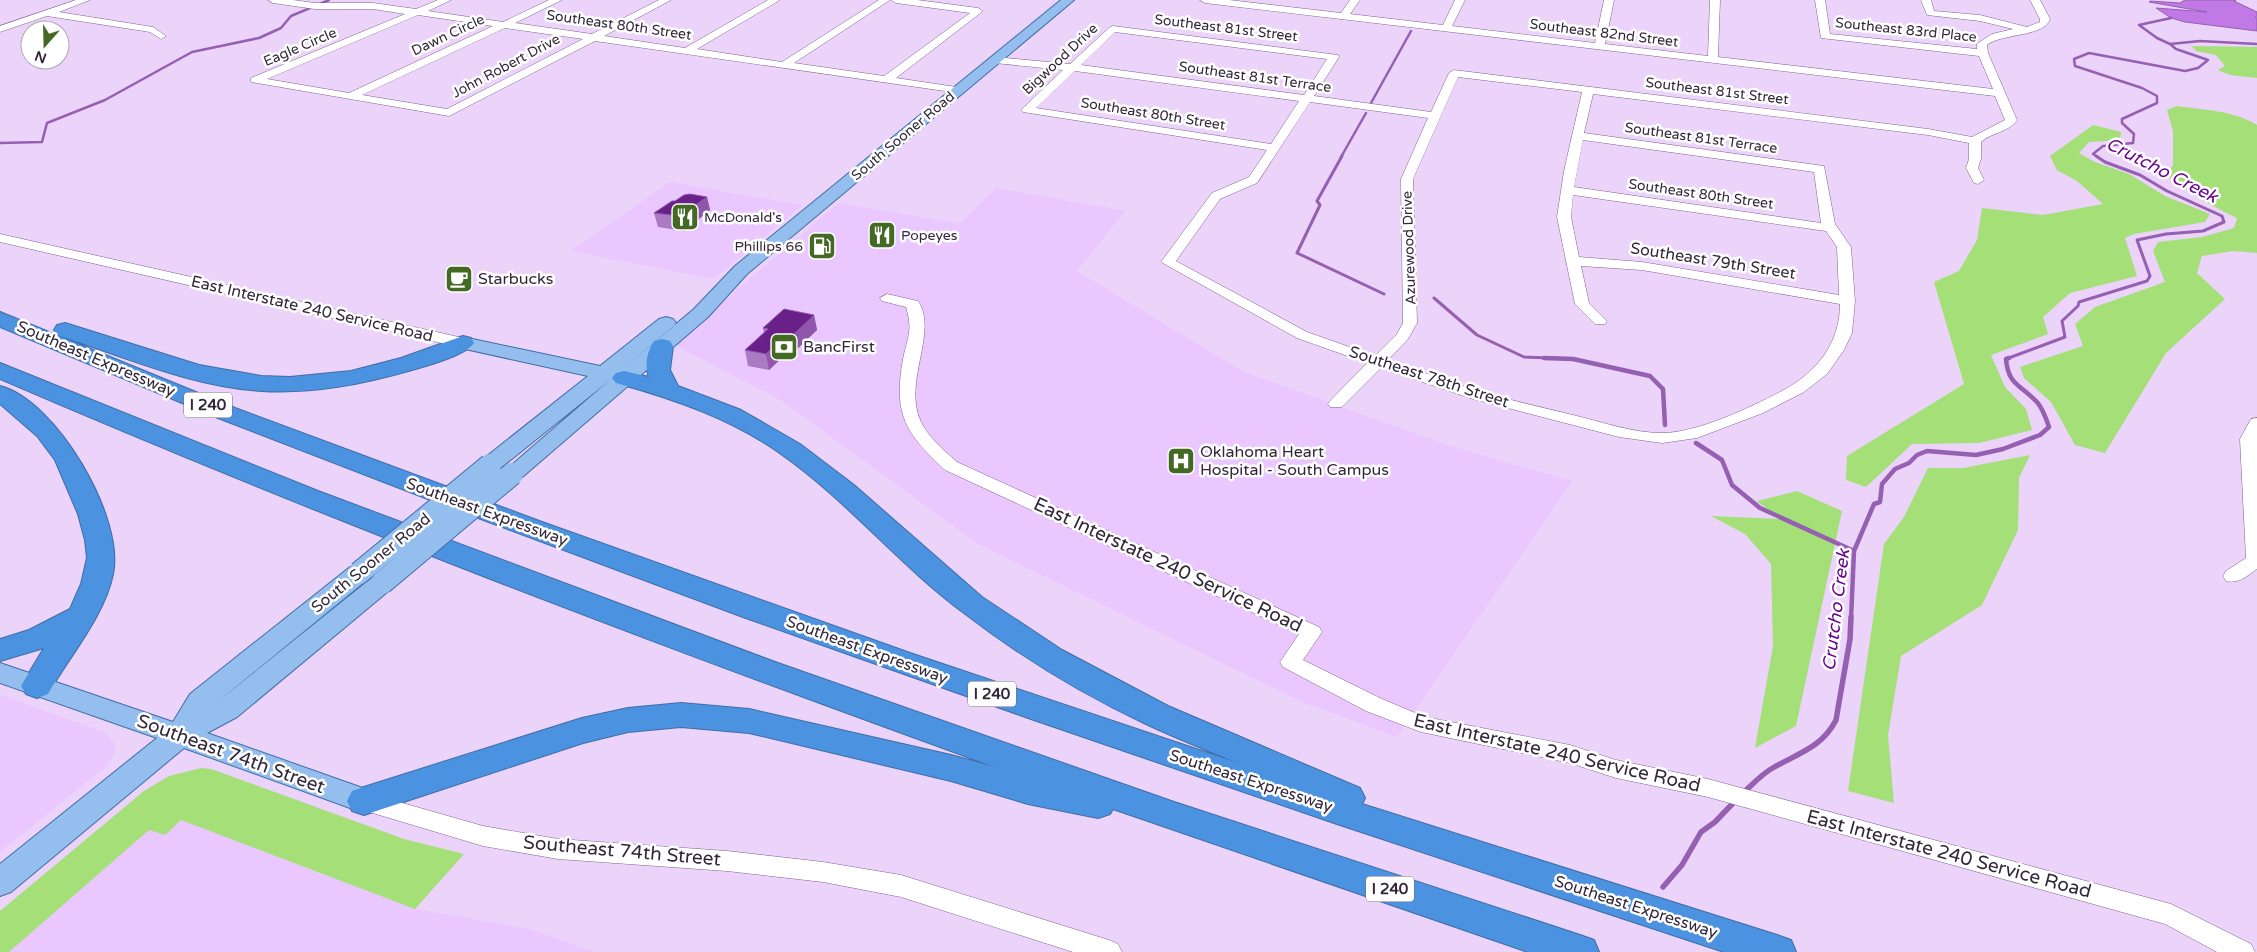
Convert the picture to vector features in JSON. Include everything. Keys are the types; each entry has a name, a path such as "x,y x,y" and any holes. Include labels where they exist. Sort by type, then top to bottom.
{"highway":[{"path":"0,314 65,331 215,377 259,383 305,382 360,375 427,359 463,343"},
{"name":"Southeast Expressway","path":"0,319 222,411 426,490 917,669 1484,859 1778,952"},
{"path":"662,346 657,368 658,375 669,391"},
{"name":"I 240","path":"0,370 103,415 636,624 909,723 1200,825 1580,952"},
{"path":"613,375 669,391 756,427 791,449 829,479 949,586 998,624 1090,681 1142,708 1195,732 1258,757 1484,859"},
{"path":"0,393 37,422 57,444 73,467 86,495 100,540 101,563 96,585 82,613 37,686"},
{"path":"0,650 40,638 82,613"},
{"path":"364,801 582,731 637,719 681,715 749,721 932,763 1028,790 1200,825"}],"main road":[{"name":"South Sooner Road","path":"371,578 512,474 613,375 683,310 738,272 1068,0"},
{"name":"South Sooner Road","path":"0,882 180,734 227,710 371,578 490,465 613,375 662,346 701,313 738,272"},
{"name":"East Interstate 240 Service Road","path":"463,343 613,375"},
{"name":"Southeast 74th Street","path":"0,673 180,734 364,801"}],"street":[{"path":"0,29 86,0"},
{"name":"Southeast 80th Street","path":"273,0 325,6 373,6 959,90"},
{"path":"325,6 339,0"},
{"name":"Eagle Circle","path":"351,96 255,80 446,0"},
{"name":"Dawn Circle","path":"351,96 557,0"},
{"name":"John Robert Drive","path":"351,96 448,113 666,0"},
{"path":"688,50 775,0"},
{"path":"784,65 885,0"},
{"path":"887,80 978,11 896,0"},
{"name":"Southeast 82nd Street","path":"1205,0 1247,2 1344,16 2000,93"},
{"path":"1344,16 1355,0"},
{"path":"1446,28 1460,0"},
{"path":"1599,46 1610,0"},
{"path":"1713,60 1715,0"},
{"name":"Southeast 83rd Place","path":"1820,0 1825,36 1983,53"},
{"path":"1926,0 1930,13 1986,19 2027,30"},
{"path":"1978,180 1972,168 1975,159 1976,141 1983,133 2010,123 2010,117 1983,53 1982,44 1986,40 2039,27 2045,21 2035,0"},
{"path":"46,13 153,30 161,36"},
{"name":"Southeast 81st Street","path":"1113,29 1334,57 1306,99"},
{"name":"Bigwood Drive","path":"1027,110 1113,29"},
{"name":"Southeast 81st Terrace","path":"998,57 1056,67 1072,67 1434,116"},
{"name":"Southeast 81st Street","path":"1454,73 1928,132 1976,141"},
{"name":"Azurewood Drive","path":"1336,404 1403,336 1410,323 1407,179 1454,73"},
{"path":"1588,90 1566,190 1564,217 1582,304 1600,322"},
{"path":"1274,148 1306,99"},
{"name":"Southeast 80th Street","path":"1027,110 1274,148"},
{"name":"Southeast 81st Terrace","path":"1578,136 1820,169"},
{"name":"Southeast 78th Street","path":"1274,148 1253,180 1216,196 1168,262 1302,335 1498,402 1620,432 1662,438 1691,434 1757,410 1781,399 1798,389 1830,360 1841,340 1848,301 1844,247 1826,217 1820,169"},
{"name":"Southeast 80th Street","path":"1566,190 1831,228"},
{"name":"East Interstate 240 Service Road","path":"0,238 463,343"},
{"name":"Southeast 79th Street","path":"1573,261 1642,266 1848,301"},
{"name":"East Interstate 240 Service Road","path":"887,298 913,304 918,322 907,380 906,399 909,412 916,430 932,449 951,466 1312,632 1290,662 1374,705 1430,726 1472,736 1570,754 1616,769 1708,788 2171,916 2242,952"},
{"path":"2233,576 2256,561 2248,439 2257,423"},
{"name":"Southeast 74th Street","path":"364,801 473,834 558,849 737,862 823,872 901,886 1109,952"}],"shaded area":[{"path":"2185,0 2236,0 2234,1 2257,12 2255,17 2257,18 2257,31 2185,22 2171,18 2156,8 2207,12 2149,2 2180,3"},
{"path":"670,182 802,205 714,279 571,251"},
{"name":"Oklahoma Heart Hospital - South Campus","path":"996,188 1125,211 1077,271 1244,372 1447,445 1572,481 1397,737 1298,700 978,544 782,401 673,344 839,203 960,224"},
{"path":"0,695 106,733 115,744 115,753 105,767 0,852"},
{"path":"163,798 415,909 530,929 593,952 0,952 0,939"}],"green space":[{"path":"2192,46 2257,47 2257,78 2230,75 2218,70 2225,66 2216,55 2196,51"},
{"path":"2176,106 2228,113 2257,125 2257,253 2233,251 2202,256 2197,273 2225,299 2166,353 2105,453 2075,445 2051,402 2024,378 2020,367 2083,346 2075,324 2095,307 2165,282 2153,251 2158,242 2202,237 2234,228 2237,218 2200,199 2167,175 2173,165 2173,131 2167,110"},
{"path":"2093,125 2121,132 2120,140 2089,142 2079,153 2095,162 2129,174 2165,196 2210,214 2205,222 2134,234 2125,238 2137,276 2070,293 2043,317 2048,334 1991,355 2005,387 2026,409 2032,430 1979,443 1912,444 1866,487 1846,480 1847,456 1964,384 1934,282 1959,271 1977,240 1982,208 2043,215 2103,204 2077,181 2057,170 2050,156"},
{"path":"2030,455 2019,478 2018,530 1982,605 1901,656 1888,735 1894,803 1848,791 1884,544 1904,517 1928,468 1963,468"},
{"path":"1797,491 1842,511 1796,726 1755,748 1773,646 1771,564 1745,534 1711,516 1780,519 1757,501"},
{"path":"201,768 211,769 404,839 464,854 415,909 181,820 165,835 149,830 9,952 0,952 0,911 144,791 169,776"}],"building":[{"path":"690,194 707,197 680,216 654,213 672,201"},
{"path":"784,309 814,315 793,335 788,334 766,354 745,350 768,329 763,328"}],"waterway":[{"path":"0,143 42,142 47,123 105,100 192,52 259,38 281,28 291,16 329,0"},
{"path":"2170,44 2157,38 2139,25 2171,18"},
{"path":"1371,103 1411,31"},
{"name":"Crutcho Creek","path":"2170,44 2200,41 2257,44"},
{"name":"Crutcho Creek","path":"2098,157 2093,154 2103,146 2133,143 2134,134 2122,123 2122,119 2157,103 2157,96 2142,88 2075,66 2074,59 2089,53 2185,71 2198,68 2208,60 2176,49 2170,44"},
{"path":"1341,157 1366,113"},
{"path":"1342,156 1317,201 1320,205 1297,253 1384,294"},
{"name":"Crutcho Creek","path":"2006,359 2065,337 2062,321 2078,306 2079,302 2147,281 2150,276 2137,240 2166,234 2203,231 2224,222 2222,216 2167,191 2140,175 2105,162 2096,156"},
{"path":"1434,298 1477,335 1524,357 1573,359"},
{"path":"1544,358 1573,359"},
{"path":"1573,359 1650,376 1663,389 1665,425"},
{"name":"Crutcho Creek","path":"1854,551 1874,504 1880,502 1882,484 1895,469 1909,463 1917,455 1927,451 1976,455 2003,449 2040,435 2049,427 2039,405 2012,380 2007,368 2006,359"},
{"path":"1696,443 1722,460 1732,485 1760,508 1854,551"},
{"name":"Crutcho Creek","path":"1851,619 1854,551"},
{"name":"Crutcho Creek","path":"1744,792 1767,771 1816,744 1830,730 1836,720 1850,639 1851,617"},
{"name":"Crutcho Creek","path":"1663,887 1682,865 1701,832 1715,822 1735,801"}],"place":[{"name":"McDonald's","path":"685,217"},
{"name":"Popeyes","path":"882,235"},
{"name":"Phillips 66","path":"822,246"},
{"name":"Starbucks","path":"459,279"},
{"name":"BancFirst","path":"784,347"},
{"name":"Oklahoma Heart Hospital - South Campus","path":"1181,461"}]}
